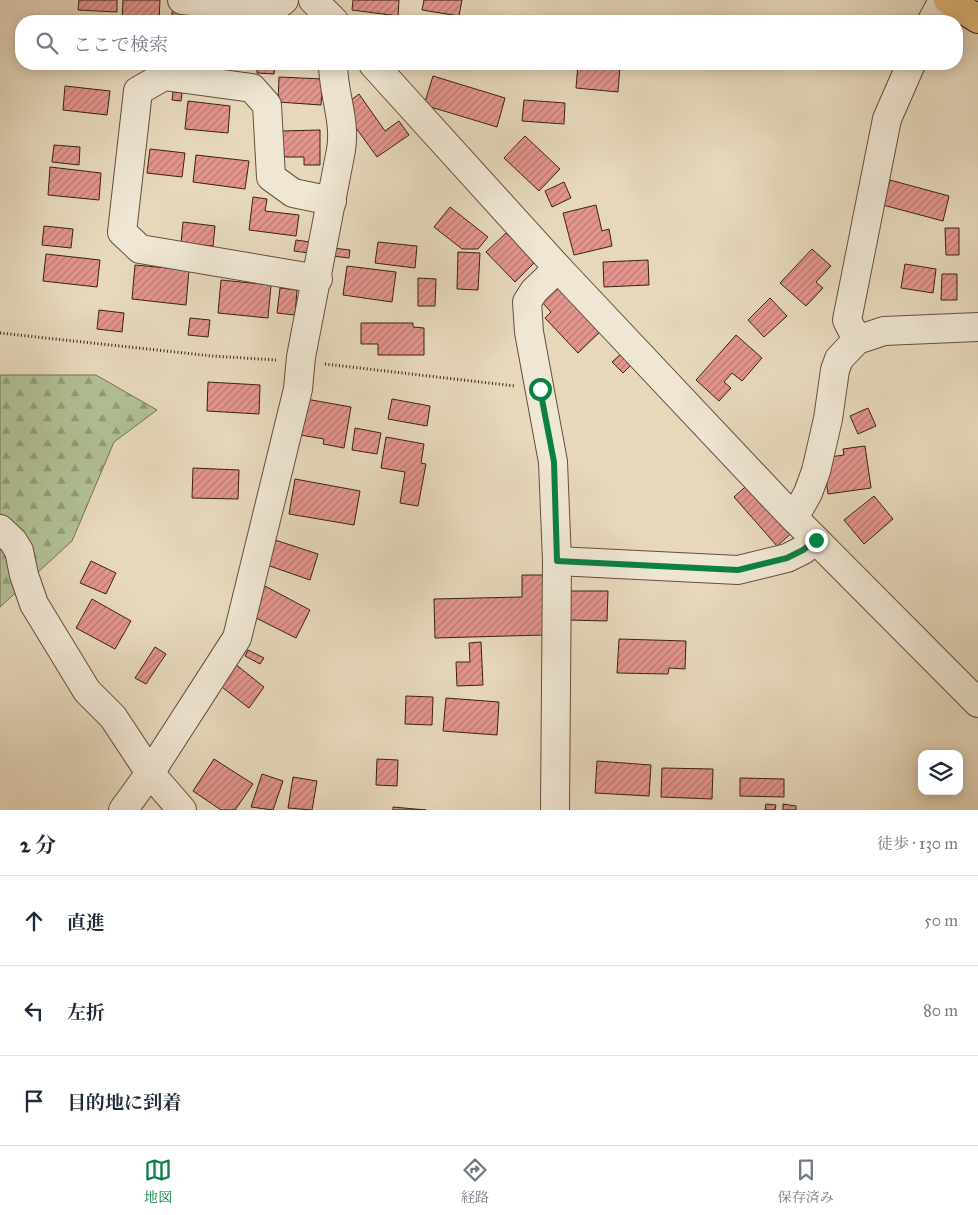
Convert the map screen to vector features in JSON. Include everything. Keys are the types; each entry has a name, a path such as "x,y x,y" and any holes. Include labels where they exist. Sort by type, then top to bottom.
{"highway":[{"path":"948,0 978,20"}],"street":[{"path":"182,0 272,9 284,0"},
{"path":"313,0 328,15"},
{"path":"335,15 339,0"},
{"path":"935,15 943,0"},
{"path":"123,810 150,773 237,638 294,407 332,201 342,135 335,70"},
{"path":"377,70 558,268 794,518 978,703"},
{"path":"857,340 848,320 887,120 908,70"},
{"path":"318,279 140,250 122,232 138,91 164,76 252,88 267,105 271,177 293,193 332,201"},
{"path":"554,810 557,561 554,462 529,332 526,302 534,291 558,268"},
{"path":"794,518 808,493 816,471 828,419 835,370 839,360 857,340 884,331 978,327"},
{"path":"0,529 13,541 19,551 24,575 34,604 87,691 113,716 150,773 182,810"},
{"path":"557,561 738,570 787,558 803,550 816,540"}],"path":[{"path":"0,333 212,356 301,362 540,389"}],"green space":[{"path":"0,375 96,375 157,410 114,442 72,541 0,607"}],"building":[{"path":"79,0 117,0 117,12 78,10"},
{"path":"123,0 160,0 159,15 122,15"},
{"path":"353,0 399,0 398,15 352,10"},
{"path":"424,0 462,0 459,15 422,10"},
{"path":"173,7 223,13 223,15 172,15"},
{"path":"257,70 274,70 274,74 257,73"},
{"path":"578,70 620,70 618,92 576,88"},
{"path":"433,76 505,98 497,127 424,105"},
{"path":"279,77 323,79 321,105 278,102"},
{"path":"65,86 110,91 107,115 63,110"},
{"path":"173,92 182,93 181,101 172,100"},
{"path":"359,94 385,131 399,121 409,135 377,157 351,121 350,101"},
{"path":"524,100 565,103 564,124 522,121"},
{"path":"188,101 230,106 228,133 185,129"},
{"path":"320,130 320,165 304,165 304,157 283,157 282,131"},
{"path":"525,136 560,169 539,191 504,158"},
{"path":"54,145 80,147 79,165 52,162"},
{"path":"150,149 185,153 182,177 147,173"},
{"path":"196,155 249,161 245,189 193,182"},
{"path":"50,167 101,173 99,200 48,195"},
{"path":"890,180 949,196 943,221 883,205"},
{"path":"564,182 571,198 552,207 545,191"},
{"path":"253,197 267,199 265,211 299,215 296,236 249,230"},
{"path":"596,205 602,231 609,229 612,246 574,255 563,213"},
{"path":"450,207 488,237 478,249 462,249 434,227"},
{"path":"183,222 215,226 213,246 181,243"},
{"path":"44,226 73,229 71,248 42,245"},
{"path":"945,228 959,228 959,255 946,255"},
{"path":"506,233 535,262 515,282 486,252"},
{"path":"296,240 310,242 309,253 294,251"},
{"path":"378,242 417,246 415,268 375,263"},
{"path":"333,248 350,250 349,258 332,256"},
{"path":"812,249 831,266 816,282 823,288 806,306 780,283"},
{"path":"458,252 480,253 478,290 457,289"},
{"path":"46,254 100,260 97,287 43,281"},
{"path":"648,260 649,285 604,287 603,262"},
{"path":"905,264 936,269 933,293 901,288"},
{"path":"135,265 189,270 186,305 132,299"},
{"path":"347,266 396,272 392,302 343,295"},
{"path":"942,274 957,274 957,300 941,300"},
{"path":"418,278 436,279 435,306 418,306"},
{"path":"221,280 271,285 268,318 218,313"},
{"path":"559,281 604,328 578,353 545,318 551,312 540,300"},
{"path":"280,288 297,290 295,315 277,313"},
{"path":"770,298 787,316 764,337 748,320"},
{"path":"99,310 124,313 122,332 97,329"},
{"path":"190,318 210,320 208,337 188,335"},
{"path":"361,323 413,323 413,327 424,328 424,355 378,355 378,344 361,344"},
{"path":"736,335 762,358 742,381 732,373 724,382 731,388 719,401 696,380"},
{"path":"622,353 632,364 623,373 612,362"},
{"path":"208,382 260,385 259,414 207,411"},
{"path":"306,399 351,407 344,448 323,444 324,439 300,435"},
{"path":"392,399 430,406 427,426 388,419"},
{"path":"868,408 876,426 858,434 850,416"},
{"path":"355,428 381,433 377,454 352,450"},
{"path":"386,437 424,444 421,463 426,464 418,506 400,503 405,472 381,468"},
{"path":"865,446 871,488 828,494 823,458 844,455 843,449"},
{"path":"193,468 239,470 238,499 192,498"},
{"path":"295,479 360,491 354,525 289,514"},
{"path":"753,480 796,529 777,546 734,497"},
{"path":"874,496 893,519 864,544 844,520"},
{"path":"272,539 318,554 310,580 264,564"},
{"path":"91,561 116,573 106,594 80,583"},
{"path":"522,575 543,575 544,635 435,638 434,599 522,597"},
{"path":"265,586 310,610 296,638 250,615"},
{"path":"569,591 608,591 607,621 569,620"},
{"path":"92,599 131,621 115,649 76,628"},
{"path":"619,639 686,641 685,669 669,668 668,674 617,673"},
{"path":"481,642 483,685 457,686 456,662 470,662 469,643"},
{"path":"155,647 166,654 146,684 135,678"},
{"path":"248,650 264,658 260,664 245,656"},
{"path":"234,663 264,687 249,708 218,684"},
{"path":"406,696 433,697 432,725 405,724"},
{"path":"446,698 499,702 497,735 443,731"},
{"path":"214,759 253,784 235,810 221,810 193,791"},
{"path":"377,759 398,760 397,786 376,785"},
{"path":"597,761 651,765 649,796 595,793"},
{"path":"662,768 713,769 712,799 661,797"},
{"path":"262,774 283,781 273,810 251,807"},
{"path":"293,777 317,781 312,810 288,808"},
{"path":"740,778 784,779 784,797 740,796"},
{"path":"766,804 776,805 775,810 765,810"},
{"path":"783,804 796,806 796,810 783,810"},
{"path":"393,807 426,810 393,810"}],"route":[{"path":"540,389 554,462 557,561 738,570 765,565 787,558 803,550 816,540"}]}
